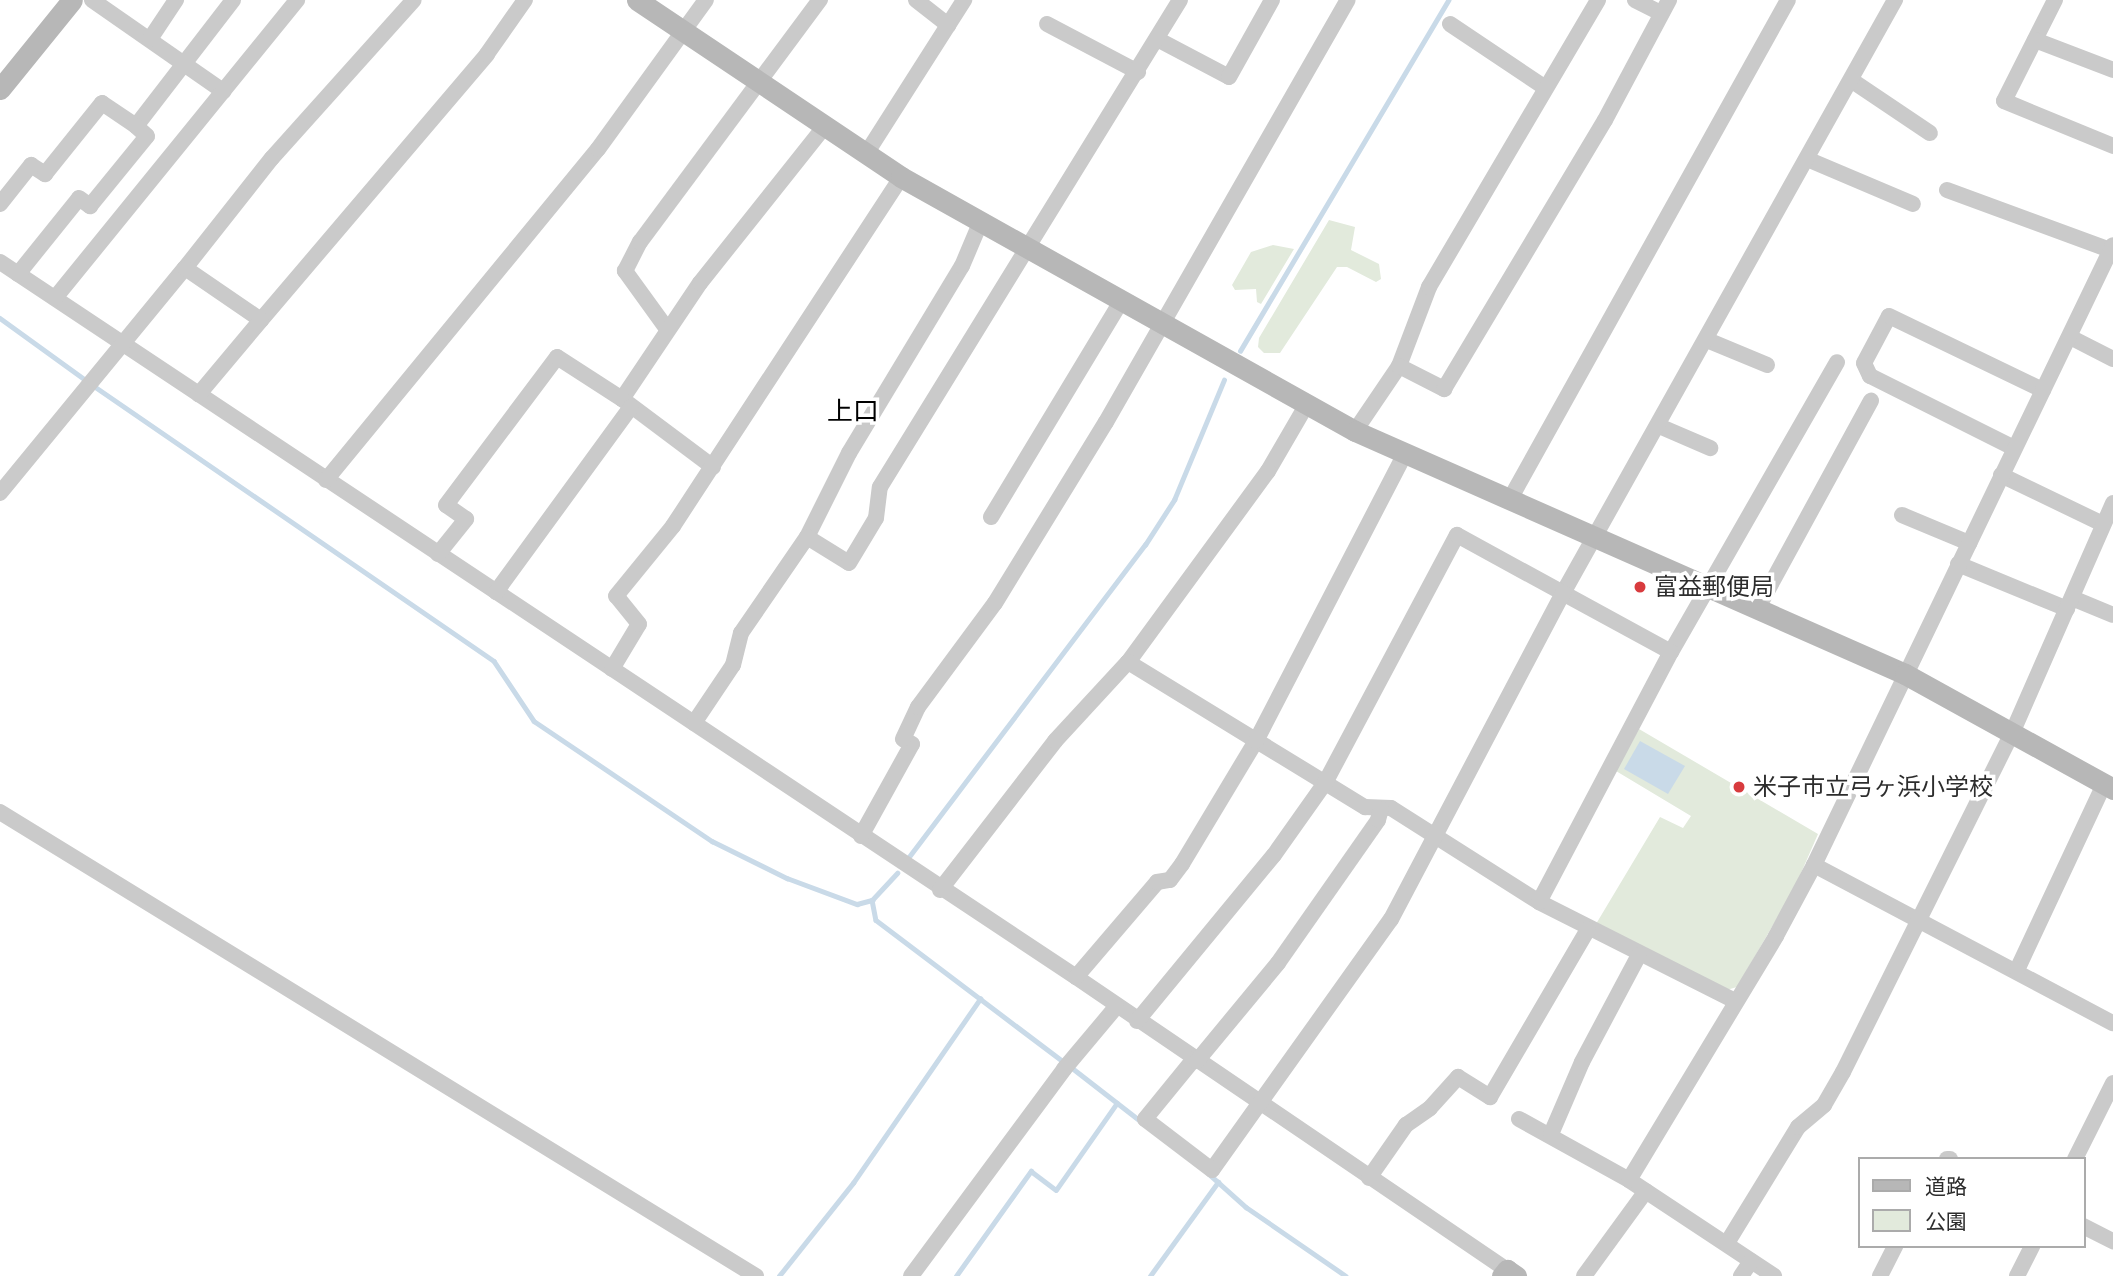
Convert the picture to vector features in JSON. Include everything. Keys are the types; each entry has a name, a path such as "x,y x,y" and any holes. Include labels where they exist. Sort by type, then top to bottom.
{"street":[{"path":"0,89 72,0"},
{"path":"92,0 223,90"},
{"path":"150,39 176,0"},
{"path":"136,126 233,0"},
{"path":"55,298 297,0"},
{"path":"0,493 272,158 414,0"},
{"path":"200,394 487,54 525,0"},
{"path":"637,0 901,177 1355,431 1404,456 1596,539 1709,584 1906,674 2013,731 2109,787 2017,970"},
{"path":"326,480 598,149 706,0"},
{"path":"667,329 625,271 640,242 733,113 762,84 820,0"},
{"path":"916,0 947,25"},
{"path":"866,154 964,0"},
{"path":"807,537 849,563 876,518 880,487 1180,0"},
{"path":"1157,39 1229,78 1272,0"},
{"path":"860,836 912,744 903,738 918,707 995,603 1106,422 1160,321 1348,0"},
{"path":"1355,431 1399,366 1429,287 1544,87 1598,0"},
{"path":"1399,366 1444,389 1605,120 1665,7 1635,0"},
{"path":"1510,501 1788,0"},
{"path":"1381,809 1378,820 1278,963 1145,1119 1212,1170 1357,973 1438,835 1563,593 1596,539 1895,0"},
{"path":"2051,1 2035,40 2004,101 2113,146"},
{"path":"1047,24 1138,72"},
{"path":"1450,24 1544,87"},
{"path":"2035,40 2113,70"},
{"path":"1852,80 1930,133"},
{"path":"0,204 32,165 45,174 102,103 147,135 90,206 79,198 18,274"},
{"path":"496,592 626,403 667,329 740,230 786,180 825,126"},
{"path":"1807,159 1913,204"},
{"path":"612,669 639,624 616,596 673,526 901,177"},
{"path":"1629,1180 1814,865 2112,248 1947,190"},
{"path":"694,723 733,664 741,633 807,537 849,453 962,266 981,221"},
{"path":"0,262 694,723 940,890 1076,977 1508,1274"},
{"path":"184,268 261,320"},
{"path":"991,517 1122,300"},
{"path":"2014,448 1870,376 1864,363 1889,316 2043,390"},
{"path":"2070,337 2113,359"},
{"path":"1707,340 1766,365"},
{"path":"438,554 466,519 446,505 557,357 626,403 713,467"},
{"path":"1539,902 1671,652 1837,362"},
{"path":"1759,606 1871,401"},
{"path":"940,890 1055,741 1128,662 1268,471 1307,404"},
{"path":"1659,426 1710,448"},
{"path":"1076,977 1157,883 1171,880 1256,741 1404,456"},
{"path":"2001,475 2103,524"},
{"path":"1727,1243 1798,1127 1824,1105 1843,1072 1921,921 2013,731 2113,503"},
{"path":"1902,515 1969,543"},
{"path":"1137,1021 1274,855 1325,783 1457,535 1671,652"},
{"path":"1958,564 2069,603 2113,615"},
{"path":"1128,662 1364,807 1391,808 1438,835 1539,902 1639,956 1735,1001"},
{"path":"0,811 757,1276"},
{"path":"1814,865 2113,1023"},
{"path":"1369,1178 1406,1125 1430,1108 1458,1077 1490,1097 1588,929"},
{"path":"1551,1134 1582,1062 1639,956"},
{"path":"911,1276 1031,1112 1116,1007"},
{"path":"2076,1157 2113,1083"},
{"path":"1519,1119 1551,1134 1629,1180 1774,1276"},
{"path":"1584,1276 1646,1191"},
{"path":"2085,1227 2113,1241"},
{"path":"1880,1276 1894,1248"},
{"path":"2017,1276 2031,1248"},
{"path":"1741,1276 1751,1261"}],"green space":[{"path":"1329,220 1355,227 1351,250 1379,264 1381,279 1376,282 1347,267 1337,267 1280,353 1264,353 1258,347 1259,338"},
{"path":"1273,245 1294,249 1261,304 1257,302 1256,289 1235,290 1232,285 1251,252"},
{"path":"1639,729 1818,834 1794,889 1737,987 1723,991 1596,924 1660,817 1683,828 1691,816 1616,771"}],"water":[{"path":"1640,741 1685,766 1668,794 1624,769"}],"waterway":[{"path":"1240,351 1448,0"},
{"path":"0,318 87,381"},
{"path":"908,858 1145,545 1174,500 1224,380"},
{"path":"94,386 494,661 534,721 712,841 787,878 857,904 872,900 897,873"},
{"path":"872,900 876,920 1064,1062"},
{"path":"779,1276 853,1183 980,999"},
{"path":"1071,1067 1142,1122"},
{"path":"956,1276 1031,1171 1056,1190 1117,1103"},
{"path":"1209,1174 1246,1207 1346,1276"},
{"path":"1150,1276 1218,1182"}],"place":[{"name":"富益郵便局","path":"1640,587"},
{"name":"米子市立弓ヶ浜小学校","path":"1739,787"}],"district":[{"name":"上口","path":"853,412"}]}
